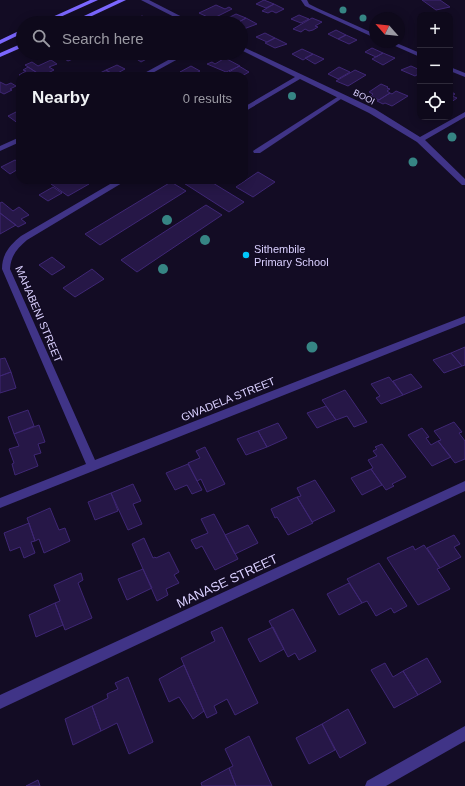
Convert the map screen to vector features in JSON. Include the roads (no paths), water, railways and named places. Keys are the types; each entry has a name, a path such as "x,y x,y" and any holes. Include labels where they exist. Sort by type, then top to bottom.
{"main road":[{"path":"58,16 95,0"},
{"path":"88,16 123,0"},
{"path":"0,42 16,35"},
{"path":"0,55 16,48"}],"street":[{"path":"144,0 176,16"},
{"path":"304,0 307,5 369,33"},
{"path":"402,48 417,55"},
{"name":"BOOI","path":"248,51 372,111 420,140 465,183"},
{"path":"150,72 173,60"},
{"path":"453,70 465,75"},
{"path":"248,108 301,76"},
{"path":"257,151 342,96"},
{"path":"420,140 465,114"},
{"path":"0,149 16,141"},
{"name":"MAHABENI STREET","path":"92,466 6,269 6,258 10,251 24,238 116,184"},
{"name":"GWADELA STREET","path":"0,503 465,320"},
{"name":"MANASE STREET","path":"0,702 465,486"},
{"path":"372,786 465,733"}],"place":[{"name":"Sithembile Primary School","path":"246,255"}]}
